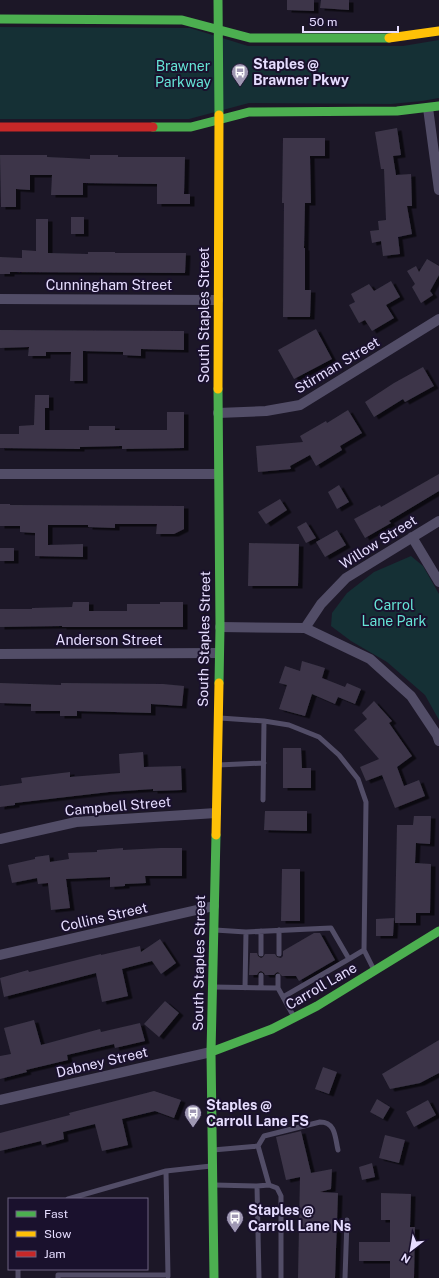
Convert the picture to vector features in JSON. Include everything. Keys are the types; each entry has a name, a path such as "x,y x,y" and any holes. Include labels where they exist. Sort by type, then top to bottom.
{"main road":[{"name":"South Staples Street","path":"214,1278 211,1052 220,627 218,474 218,0"},
{"path":"0,19 182,20 250,38 392,38 439,31"},
{"path":"0,127 191,127 249,112 397,110 439,106"},
{"name":"Carroll Lane","path":"211,1052 272,1029 317,1006 439,931"}],"street":[{"path":"428,108 439,190"},
{"name":"Cunningham Street","path":"0,299 218,300"},
{"name":"Stirman Street","path":"218,413 266,411 300,405 439,319"},
{"path":"0,474 218,474"},
{"name":"Willow Street","path":"305,628 321,604 346,578 439,521"},
{"path":"412,537 439,582"},
{"path":"220,627 305,628 370,658 411,696 437,735 439,741"},
{"name":"Anderson Street","path":"0,654 219,653"},
{"name":"Campbell Street","path":"0,839 76,822 216,813"},
{"name":"Collins Street","path":"0,955 214,906"},
{"name":"Dabney Street","path":"0,1100 211,1052"}],"lane":[{"path":"218,718 264,721 289,725 319,737 339,755 358,779 366,802 364,950 375,971"},
{"path":"264,721 264,800"},
{"path":"217,765 264,763"},
{"path":"214,930 261,932 330,928 349,959"},
{"path":"279,930 279,954"},
{"path":"245,988 246,932"},
{"path":"261,932 261,954"},
{"path":"283,997 364,950"},
{"path":"261,975 261,988"},
{"path":"278,976 278,988 294,1018"},
{"path":"213,987 278,988"},
{"path":"269,1185 258,1146 264,1136 320,1122 326,1122 332,1127 338,1150"},
{"path":"212,1150 258,1146"},
{"path":"72,1198 166,1171 212,1166"},
{"path":"58,1278 58,1274 168,1276 166,1171"},
{"path":"213,1185 269,1185 277,1188 281,1196 282,1278"},
{"path":"257,1186 258,1278"},
{"path":"345,1278 347,1220"}],"green space":[{"name":"Brawner Parkway","path":"0,27 190,28 248,46 403,46 439,40 439,98 391,104 249,103 189,119 0,119"},
{"name":"Carrol Lane Park","path":"411,556 423,566 439,594 439,720 425,695 387,662 351,641 331,626 332,613 347,593 374,572"}],"building":[{"path":"287,0 314,0 314,11 287,10"},
{"path":"321,0 349,0 349,10 320,8"},
{"path":"397,128 401,155 393,156 396,175 411,174 412,206 407,206 412,234 398,237 400,254 383,256 381,241 372,243 370,231 379,230 378,221 386,220 384,169 381,169 375,132"},
{"path":"283,138 325,138 325,156 310,156 311,203 305,203 305,290 311,290 310,317 283,317"},
{"path":"0,155 47,155 47,157 90,159 90,155 118,155 118,157 185,157 184,194 190,194 190,204 157,204 157,184 83,183 83,195 51,195 52,175 30,175 30,190 16,189 16,207 1,207"},
{"path":"71,217 84,217 84,234 71,234"},
{"path":"36,219 48,219 48,253 186,253 185,273 10,272 10,274 0,274 0,257 22,258 22,250 36,251"},
{"path":"427,259 439,266 439,275 430,291 433,295 421,303 412,287 415,284 407,271 416,266 419,272"},
{"path":"391,281 400,297 386,305 394,318 372,331 365,320 359,323 349,305 355,302 351,294 369,284 374,291"},
{"path":"316,329 332,359 294,379 278,350"},
{"path":"0,330 184,331 184,350 141,349 141,356 123,355 123,352 83,351 83,381 70,381 71,352 46,352 46,356 28,356 29,347 0,348"},
{"path":"423,367 434,386 405,402 403,399 374,417 365,402 394,383"},
{"path":"35,395 49,395 49,408 45,408 45,430 89,430 89,426 115,426 115,430 167,430 167,412 184,412 184,448 122,449 122,446 80,447 80,449 0,448 0,434 19,434 19,426 34,425"},
{"path":"348,410 362,433 340,446 342,450 316,466 310,455 290,466 291,469 258,472 256,446 303,442 300,436 326,421 327,423"},
{"path":"439,474 439,491 389,521 391,523 365,538 354,519 380,505 381,507"},
{"path":"339,485 349,502 337,509 328,492"},
{"path":"280,499 287,510 266,524 258,512"},
{"path":"0,504 184,506 184,529 174,534 156,534 157,524 115,524 115,528 88,527 88,525 48,525 48,545 83,544 83,557 35,556 35,533 20,532 20,526 0,526"},
{"path":"306,522 316,538 306,543 297,527"},
{"path":"337,530 346,545 325,557 316,542"},
{"path":"249,543 299,544 298,586 248,586"},
{"path":"0,548 14,548 14,561 0,561"},
{"path":"73,602 89,602 89,611 127,611 127,604 183,602 183,627 0,627 0,609 72,607"},
{"path":"302,661 325,668 322,678 345,687 347,683 361,689 355,704 338,697 335,704 312,694 305,716 279,709 287,685 279,683 285,666 300,671"},
{"path":"0,683 61,685 61,683 163,684 184,686 182,706 151,704 151,713 77,711 77,716 60,716 60,711 31,711 31,704 0,703"},
{"path":"374,701 392,721 389,723 412,756 397,767 404,786 419,780 425,796 395,808 382,775 366,781 360,767 379,759 354,730 367,719 362,713"},
{"path":"283,748 301,748 302,768 311,768 311,788 283,788"},
{"path":"143,752 144,767 181,766 182,790 153,791 153,789 109,792 15,803 15,805 0,807 0,786 22,783 21,778 70,772 70,777 120,773 119,754"},
{"path":"265,811 307,811 307,831 264,830"},
{"path":"414,816 431,816 430,844 416,843 415,863 431,864 430,913 416,913 416,923 395,923 397,825 413,825"},
{"path":"123,848 123,850 182,848 182,876 145,876 146,883 125,884 125,886 110,887 110,877 66,879 70,908 51,910 48,883 38,884 37,878 12,883 8,865 35,859 35,857 49,855 50,862 69,859 68,853 97,852 97,850"},
{"path":"282,869 300,869 300,921 281,921"},
{"path":"394,918 393,936 376,936 376,919"},
{"path":"314,933 320,933 335,960 299,981 296,976 282,976 278,972 274,975 265,975 261,971 257,975 249,975 250,953 257,953 261,958 265,954 275,954 277,957 281,958 283,956 283,951"},
{"path":"160,939 176,963 161,974 152,961 122,969 128,996 102,1002 96,973 4,997 0,978 28,970 29,972 140,946 141,952"},
{"path":"165,1001 179,1013 159,1037 144,1024"},
{"path":"34,1020 41,1045 100,1029 101,1032 140,1023 145,1041 115,1048 114,1044 67,1055 68,1060 26,1070 27,1072 0,1079 0,1056 11,1054 4,1028"},
{"path":"439,1040 439,1073 420,1083 390,1089 382,1074"},
{"path":"323,1067 337,1072 329,1094 315,1089"},
{"path":"154,1091 181,1100 174,1118 155,1111 122,1119 128,1145 102,1151 95,1124 63,1132 64,1139 42,1145 41,1141 0,1151 0,1133"},
{"path":"377,1099 390,1107 383,1119 370,1112"},
{"path":"428,1100 436,1115 414,1127 406,1112"},
{"path":"301,1131 311,1173 332,1169 331,1189 320,1192 338,1193 335,1278 298,1278 300,1177 286,1180 276,1137"},
{"path":"385,1135 405,1140 399,1163 379,1158"},
{"path":"372,1163 375,1177 362,1180 359,1167"},
{"path":"381,1193 411,1194 410,1227 415,1227 414,1278 390,1278 390,1261 359,1261 359,1242 390,1242 390,1220 381,1220"}],"traffic: fast":[{"path":"218,0 219,115"},
{"path":"0,19 182,20 250,38 389,38"},
{"path":"153,127 191,127 249,112 397,111 439,106"},
{"path":"218,389 219,683"},
{"path":"214,1278 211,1052 216,835"},
{"path":"211,1052 272,1029 317,1006 439,931"}],"traffic: slow":[{"path":"389,38 439,31"},
{"path":"218,389 219,115"},
{"path":"216,835 219,683"}],"traffic: jam":[{"path":"0,127 153,127"}],"place":[{"name":"Staples @ Brawner Pkwy","path":"240,87"},
{"name":"Staples @ Carroll Lane FS","path":"193,1128"},
{"name":"Staples @ Carroll Lane Ns","path":"235,1233"}]}
